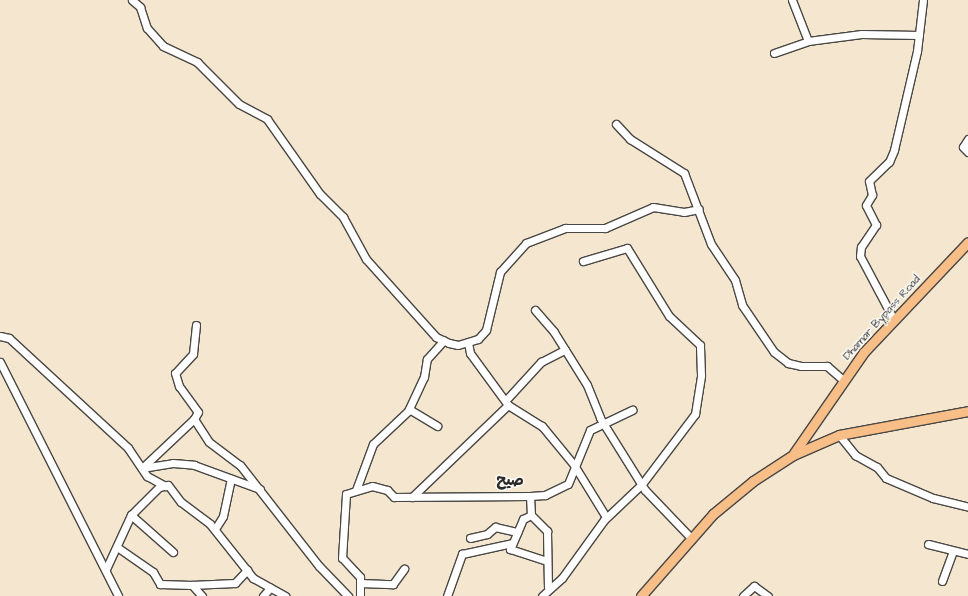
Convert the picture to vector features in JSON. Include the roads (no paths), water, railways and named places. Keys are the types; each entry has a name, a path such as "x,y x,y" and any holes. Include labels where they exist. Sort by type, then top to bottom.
{"main road":[{"name":"Dhamar Bypass Road","path":"793,454 843,380 894,320 968,242"},
{"path":"641,596 690,538 738,493 793,454 839,435 968,411"}],"street":[{"path":"132,0 140,8 148,28 163,46 197,62 239,104 267,119 320,194 343,218 366,259 436,337 444,340 458,345 478,340 486,330 500,272 526,243 565,228 605,228 653,207 684,212 699,209"},
{"path":"792,0 808,41"},
{"path":"894,320 860,256 861,246 876,225 866,205 872,195 869,181 889,162 894,150 919,35 923,0"},
{"path":"774,53 808,41 862,34 919,35"},
{"path":"616,124 630,139 684,173 717,256 735,280 742,306 774,352 788,363 801,366 827,366 843,380"},
{"path":"968,139 962,147 968,152"},
{"path":"542,596 548,587 562,578 606,517 642,484 695,414 701,375 700,345 669,316 627,248 582,261"},
{"path":"535,310 565,350 587,385 603,423 642,484 672,522 690,538"},
{"path":"142,468 194,419 198,412 179,386 175,373 193,354 196,325"},
{"path":"0,336 9,338 122,442 142,468 214,529 247,570 270,588 285,596"},
{"path":"356,490 373,444 409,409 424,377 427,359 444,340"},
{"path":"468,343 470,353 507,402 542,426 574,465 606,517"},
{"path":"412,497 507,402 541,362 565,350"},
{"path":"0,362 106,569 118,596"},
{"path":"409,409 437,426"},
{"path":"360,596 360,577 342,558 346,494 372,486 387,490 394,497 545,495 568,484 574,465 590,430 632,410"},
{"path":"194,419 209,442 240,465 319,566 348,596"},
{"path":"839,435 855,455 877,467 886,478 933,498 968,507"},
{"path":"142,468 173,463 194,465 260,489"},
{"path":"214,529 223,516 231,479"},
{"path":"106,569 131,515 159,486 164,486"},
{"path":"530,496 531,515 547,531 546,560 548,587"},
{"path":"131,515 173,552"},
{"path":"531,515 523,519 510,549 546,560"},
{"path":"470,538 487,534 495,527 517,532"},
{"path":"447,596 462,554 512,543"},
{"path":"928,544 968,554"},
{"path":"117,547 153,572 160,584 191,585 235,583 247,570"},
{"path":"942,581 954,551"},
{"path":"360,583 393,584 404,569"},
{"path":"191,585 202,596"},
{"path":"743,596 754,586 768,596"},
{"path":"263,596 270,588"}],"district":[{"name":"صيح","path":"510,481"}]}
